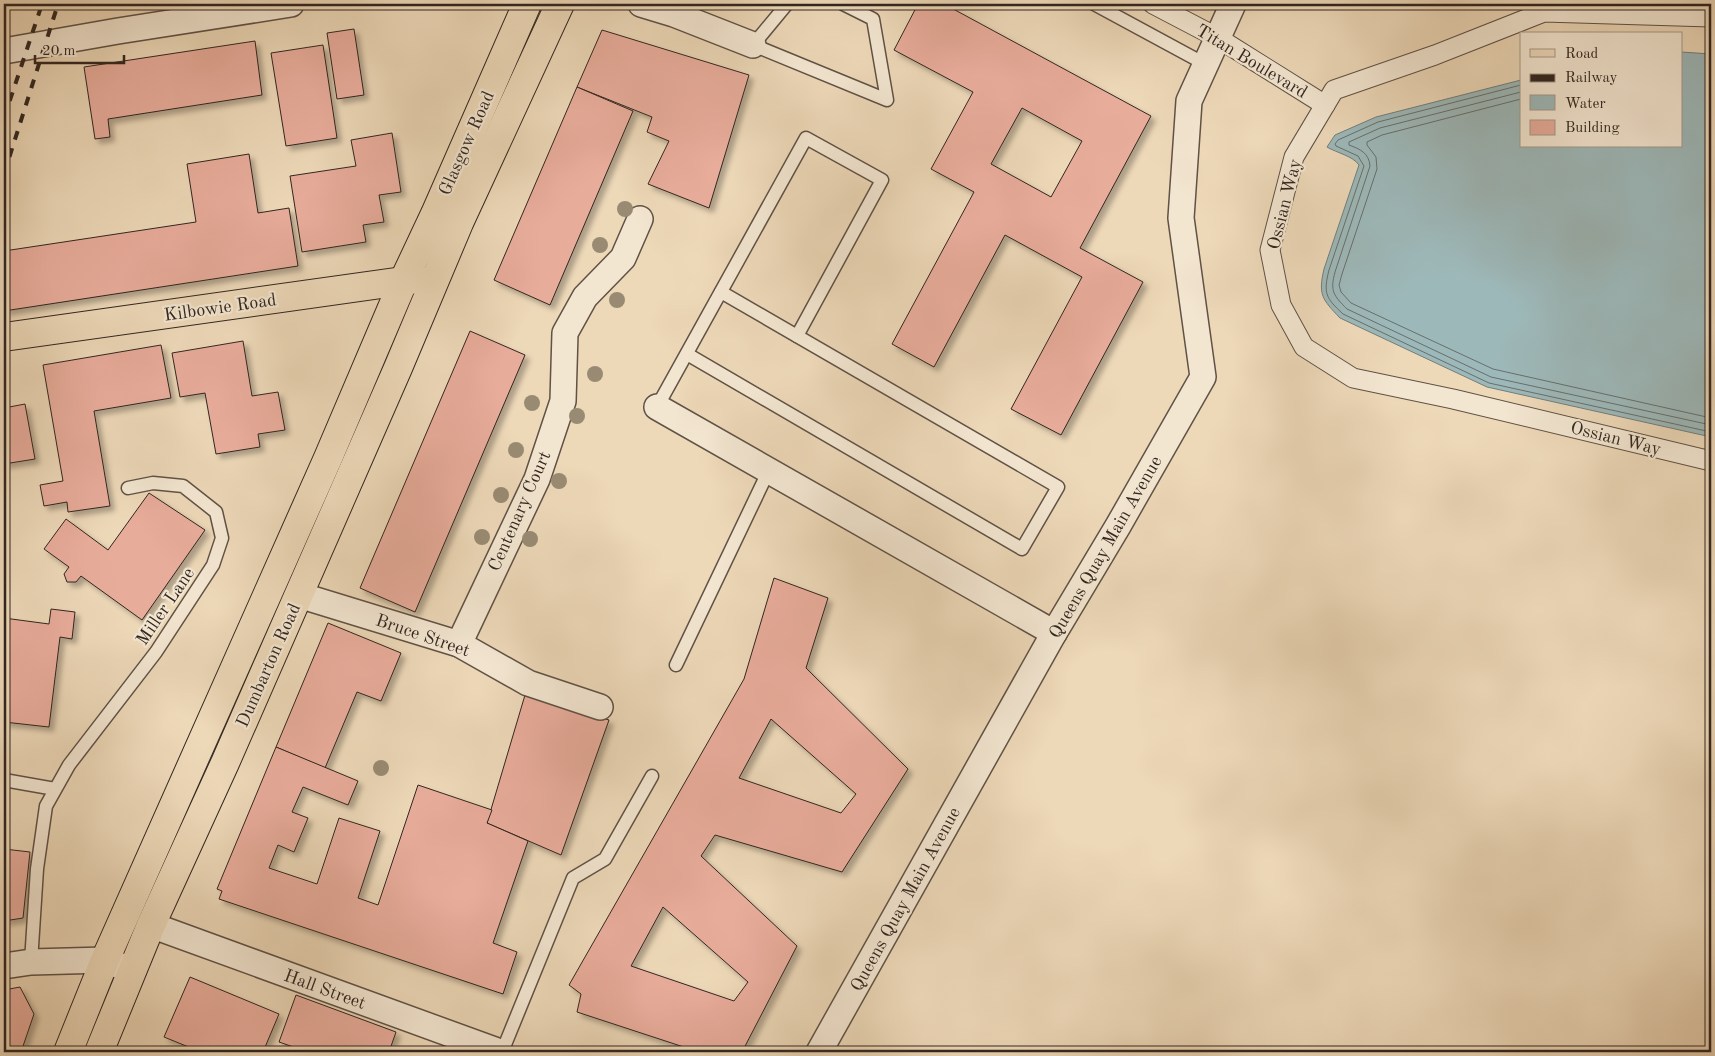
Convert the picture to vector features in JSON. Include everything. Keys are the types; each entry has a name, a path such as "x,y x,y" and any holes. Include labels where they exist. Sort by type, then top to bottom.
{"main road":[{"name":"Glasgow Road","path":"403,282 435,214 527,4"},
{"name":"Glasgow Road","path":"436,277 560,4"},
{"name":"Kilbowie Road","path":"4,336 436,277"},
{"name":"Dumbarton Road","path":"99,1052 151,926 299,595 436,277"},
{"name":"Dumbarton Road","path":"68,1052 105,960 328,458 403,282"}],"street":[{"path":"4,51 291,4"},
{"path":"641,4 674,14 753,44"},
{"name":"Titan Boulevard","path":"1152,4 1218,38 1325,105"},
{"name":"Queens Quay Main Avenue","path":"819,1052 1054,632 1118,526 1203,377 1181,218 1189,101 1232,4"},
{"name":"Ossian Way","path":"1711,17 1544,12 1435,55 1334,90 1294,157 1270,250 1281,305 1304,347 1353,378 1453,399 1711,461"},
{"name":"Centenary Court","path":"459,644 537,479 563,401 565,334 585,297 623,258 640,219"},
{"path":"658,407 1054,632"},
{"name":"Bruce Street","path":"299,595 459,644 528,683 600,707"},
{"name":"Hall Street","path":"151,926 501,1052"},
{"path":"4,966 31,962 105,960 133,971"}],"lane":[{"path":"787,4 753,44 887,100 873,19 843,4"},
{"path":"1094,4 1205,64"},
{"path":"658,407 806,138 882,180 797,336"},
{"path":"687,354 1022,549 1058,487 721,292"},
{"path":"676,665 770,470"},
{"name":"Miller Lane","path":"31,962 37,869 46,806 69,764 156,652 213,565 222,538 216,512 183,486 153,483 128,488"},
{"path":"501,1052 573,878 605,859 652,776"},
{"path":"4,780 55,789"}],"water":[{"path":"1682,52 1711,54 1711,437 1487,387 1340,318 1325,301 1321,285 1324,269 1359,165 1349,157 1327,147 1335,135 1376,117 1520,80 1520,148 1682,148"}],"building":[{"path":"918,4 944,4 1151,116 1080,248 1143,282 1061,435 1011,409 1082,277 1005,235 934,367 892,344 974,192 931,169 973,92 894,50","holes":["1022,108 1082,141 1051,197 991,164"]},
{"path":"354,29 364,95 337,99 327,33"},
{"path":"602,30 749,75 709,208 648,184 669,141 647,132 652,117 577,87"},
{"path":"255,41 262,95 108,119 110,137 95,139 84,67"},
{"path":"323,45 337,138 286,146 271,53"},
{"path":"577,87 633,111 550,305 494,280"},
{"path":"392,133 401,192 379,195 384,222 363,225 366,242 302,252 290,176 356,166 351,140"},
{"path":"249,154 258,213 289,208 298,266 4,311 4,251 196,222 187,164"},
{"path":"470,331 525,355 415,612 360,588"},
{"path":"243,341 252,396 278,392 285,430 258,434 260,447 216,454 205,393 180,397 172,353"},
{"path":"161,345 171,398 94,411 110,506 68,512 67,502 44,506 40,485 63,481 43,365"},
{"path":"25,404 35,459 4,464 4,408"},
{"path":"149,493 205,530 142,620 81,576 76,582 67,582 64,574 69,567 44,549 66,519 108,550"},
{"path":"774,578 828,598 806,668 908,769 842,872 715,835 701,856 797,946 742,1052 699,1052 577,1012 581,994 569,985 744,679","holes":["771,719 856,794 841,813 739,778","663,907 748,982 734,1001 631,966"]},
{"path":"51,609 75,612 72,639 60,637 49,727 4,722 4,682 7,655 4,654 4,618 49,624"},
{"path":"328,623 401,653 381,701 357,692 325,768 276,747"},
{"path":"525,695 609,720 561,855 487,823"},
{"path":"276,747 358,781 348,805 303,787 292,812 308,818 294,852 278,845 269,868 317,884 339,818 380,831 358,898 378,905 418,785 492,810 487,823 528,841 493,943 517,952 503,994 219,899 222,891 217,889"},
{"path":"4,849 30,852 23,918 4,921"},
{"path":"190,977 279,1014 263,1052 201,1052 164,1037"},
{"path":"20,987 34,1014 21,1052 4,1052 4,990"},
{"path":"296,995 396,1032 389,1052 308,1052 279,1042"}],"railway":[{"path":"4,118 42,4"},
{"path":"4,174 58,4"}]}
